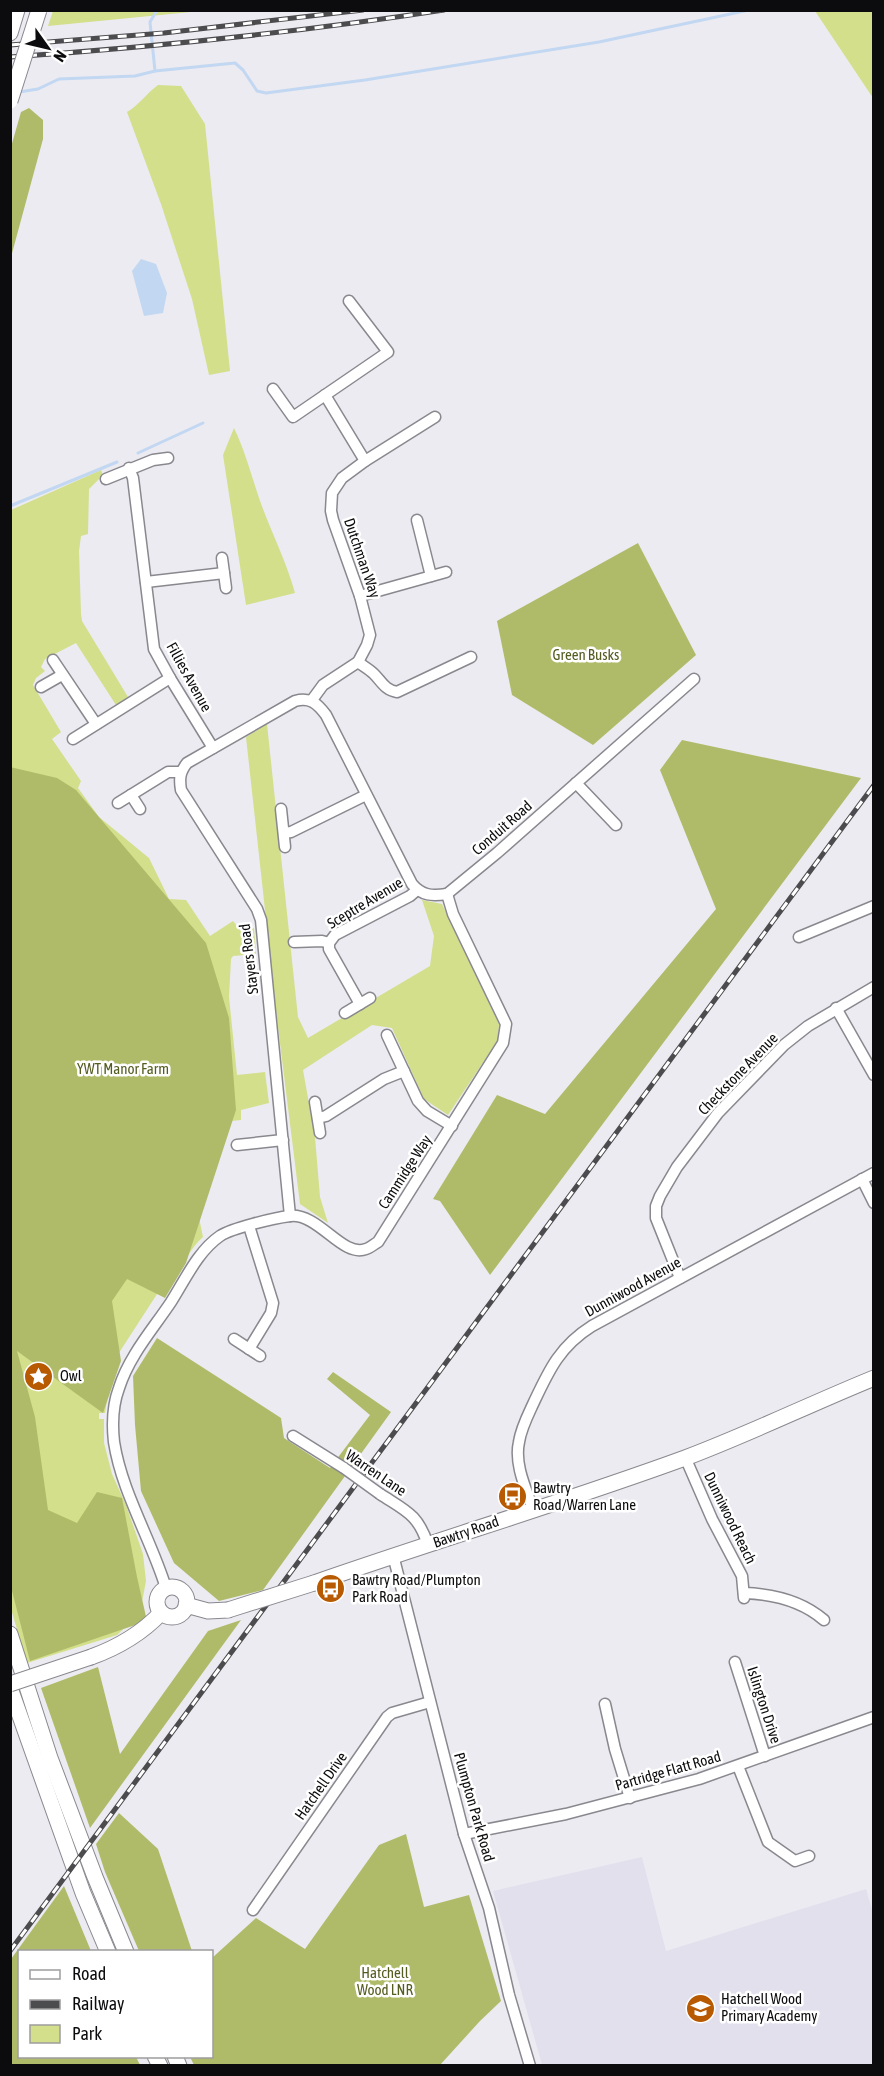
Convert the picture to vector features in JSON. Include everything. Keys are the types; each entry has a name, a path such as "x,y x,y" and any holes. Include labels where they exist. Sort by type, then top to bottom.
{"highway":[{"path":"10,33 17,10"},
{"path":"10,101 39,10"},
{"name":"Bawtry Road","path":"186,1605 208,1611 228,1610 314,1583 685,1458 873,1378"},
{"path":"166,1588 181,1590 186,1599 183,1612 176,1616 161,1613 157,1606 157,1599 166,1588"},
{"path":"10,1684 114,1648 134,1637 161,1613"},
{"path":"10,1634 50,1758 125,1950"},
{"path":"10,1688 79,1882 107,1950"}],"street":[{"path":"273,389 293,417 388,352 349,301"},
{"path":"325,395 365,461"},
{"name":"Dutchman Way","path":"358,662 368,645 370,635 360,596 333,520 332,493 337,484 365,461 435,417"},
{"path":"106,480 129,468 168,458"},
{"name":"Fillies Avenue","path":"129,468 133,478 154,649 213,748"},
{"path":"417,520 431,576"},
{"path":"222,558 226,588"},
{"path":"360,596 446,572"},
{"path":"146,582 224,573"},
{"path":"312,700 323,685 358,662 390,691 397,692 471,657"},
{"path":"53,660 96,724"},
{"path":"41,687 62,675"},
{"path":"73,739 170,678"},
{"name":"Conduit Road","path":"447,894 694,679"},
{"path":"118,803 168,772 180,772 187,763 295,701 312,700 320,706 326,716 417,890 424,894 447,894"},
{"name":"Stayers Road","path":"180,772 181,790 257,909 261,920 291,1216"},
{"path":"576,783 616,825"},
{"path":"130,795 140,809"},
{"path":"284,833 291,832 366,795"},
{"path":"281,809 285,847"},
{"name":"Sceptre Avenue","path":"360,1004 329,949 329,943 335,935 410,896 417,890"},
{"name":"Cammidge Way","path":"291,1216 313,1222 354,1250 365,1250 378,1242 503,1042 506,1024 453,914 447,894"},
{"path":"799,937 873,906"},
{"name":"Sceptre Avenue","path":"294,942 329,943"},
{"name":"Checkstone Avenue","path":"680,1278 656,1218 656,1206 660,1196 677,1167 718,1113 784,1045 808,1026 873,987"},
{"path":"345,1013 370,998"},
{"path":"836,1008 873,1076"},
{"path":"387,1035 418,1101 427,1111 452,1126"},
{"path":"318,1118 326,1116 384,1079 404,1071"},
{"path":"315,1102 320,1133"},
{"path":"237,1145 284,1140"},
{"name":"Dunniwood Avenue","path":"533,1509 519,1465 518,1442 548,1373 561,1352 576,1336 873,1173"},
{"path":"862,1179 873,1203"},
{"path":"166,1588 123,1474 114,1442 113,1412 118,1388 143,1342 204,1251 222,1234 291,1216"},
{"path":"249,1226 273,1303 271,1313 249,1348"},
{"path":"234,1339 260,1356"},
{"name":"Warren Lane","path":"293,1436 415,1517 423,1528 428,1545"},
{"name":"Dunniwood Reach","path":"685,1458 712,1519 742,1576 744,1596 763,1594 782,1598 808,1607 824,1620"},
{"name":"Plumpton Park Road","path":"393,1555 464,1834 489,1908 509,1995 530,2066"},
{"name":"Islington Drive","path":"735,1662 765,1756"},
{"name":"Hatchell Drive","path":"253,1910 387,1718 392,1713 430,1702"},
{"path":"605,1704 615,1749 630,1798"},
{"name":"Partridge Flatt Road","path":"464,1834 566,1814 630,1798 738,1766 873,1717"},
{"path":"738,1766 768,1842 795,1861 809,1856"}],"shaded area":[{"name":"Hatchell Wood Primary Academy","path":"642,1857 666,1951 866,1889 874,1917 873,2065 542,2065 493,1891"}],"green space":[{"path":"53,10 201,11 48,26"},
{"path":"815,11 873,11 873,98"},
{"path":"158,85 181,86 205,124 230,371 209,375 192,299 161,204 127,112"},
{"path":"29,108 43,120 43,139 11,257 11,147 21,112"},
{"path":"234,428 295,593 246,605 223,455"},
{"name":"YWT Manor Farm","path":"101,470 103,475 89,489 88,534 81,536 79,551 81,614 82,621 128,697 116,705 76,643 45,659 41,667 45,671 36,678 33,685 61,732 52,739 81,781 78,788 99,817 149,858 169,899 186,900 210,936 233,921 241,931 254,928 256,954 233,956 231,959 229,997 237,1075 265,1072 269,1103 241,1110 241,1120 231,1121 198,1213 203,1237 191,1250 172,1279 159,1291 115,1359 105,1413 99,1413 99,1419 104,1419 104,1443 112,1474 126,1505 143,1554 146,1581 142,1602 135,1618 117,1635 27,1663 11,1609 11,510"},
{"name":"Green Busks","path":"638,543 696,655 593,745 512,695 497,621"},
{"path":"267,724 298,1017 308,1038 430,966 434,936 422,900 442,904 499,1024 498,1040 448,1115 424,1099 392,1028 372,1025 303,1070 315,1137 320,1197 328,1223 300,1204 277,1019 246,737"},
{"path":"682,740 861,778 490,1275 440,1201 433,1199 497,1095 545,1114 716,909 660,770"},
{"name":"YWT Manor Farm","path":"10,767 57,778 76,790 206,943 229,1018 236,1110 186,1263 165,1298 127,1279 112,1301 121,1361 103,1413 17,1351 35,1417 48,1510 77,1523 97,1492 122,1498 147,1621 30,1661 10,1583"},
{"path":"157,1338 281,1418 284,1438 330,1468 370,1415 327,1379 333,1372 391,1412 263,1590 219,1601 174,1563 141,1491 133,1376"},
{"path":"241,1620 90,1828 41,1688 98,1667 120,1754 208,1631"},
{"path":"119,1813 158,1849 192,1950 139,1950 105,1872 96,1844"},
{"name":"Hatchell Wood LNR","path":"406,1834 424,1907 469,1895 501,2001 440,2065 194,2065 190,2058 213,2058 213,1957 256,1918 305,1949 379,1845"},
{"path":"64,1886 91,1950 18,1950 18,2058 136,2058 140,2065 11,2065 11,1959"}],"water":[{"path":"141,259 156,264 167,293 163,313 144,316 132,271"}],"waterway":[{"path":"19,92 38,89 59,79 135,76 155,71 150,22 157,10"},
{"path":"155,71 235,63 243,70 257,91 266,93 365,80 599,42 749,10"},
{"path":"138,453 203,423"},
{"path":"10,506 117,462"}],"railway":[{"path":"10,45 164,33 363,10"},
{"path":"10,57 228,38 444,10"},
{"path":"10,1951 874,785"}],"place":[{"name":"Owl","path":"39,1376"},
{"name":"Bawtry Road/Warren Lane","path":"512,1497"},
{"name":"Bawtry Road/Plumpton Park Road","path":"331,1589"},
{"name":"Hatchell Wood Primary Academy","path":"700,2008"}]}
